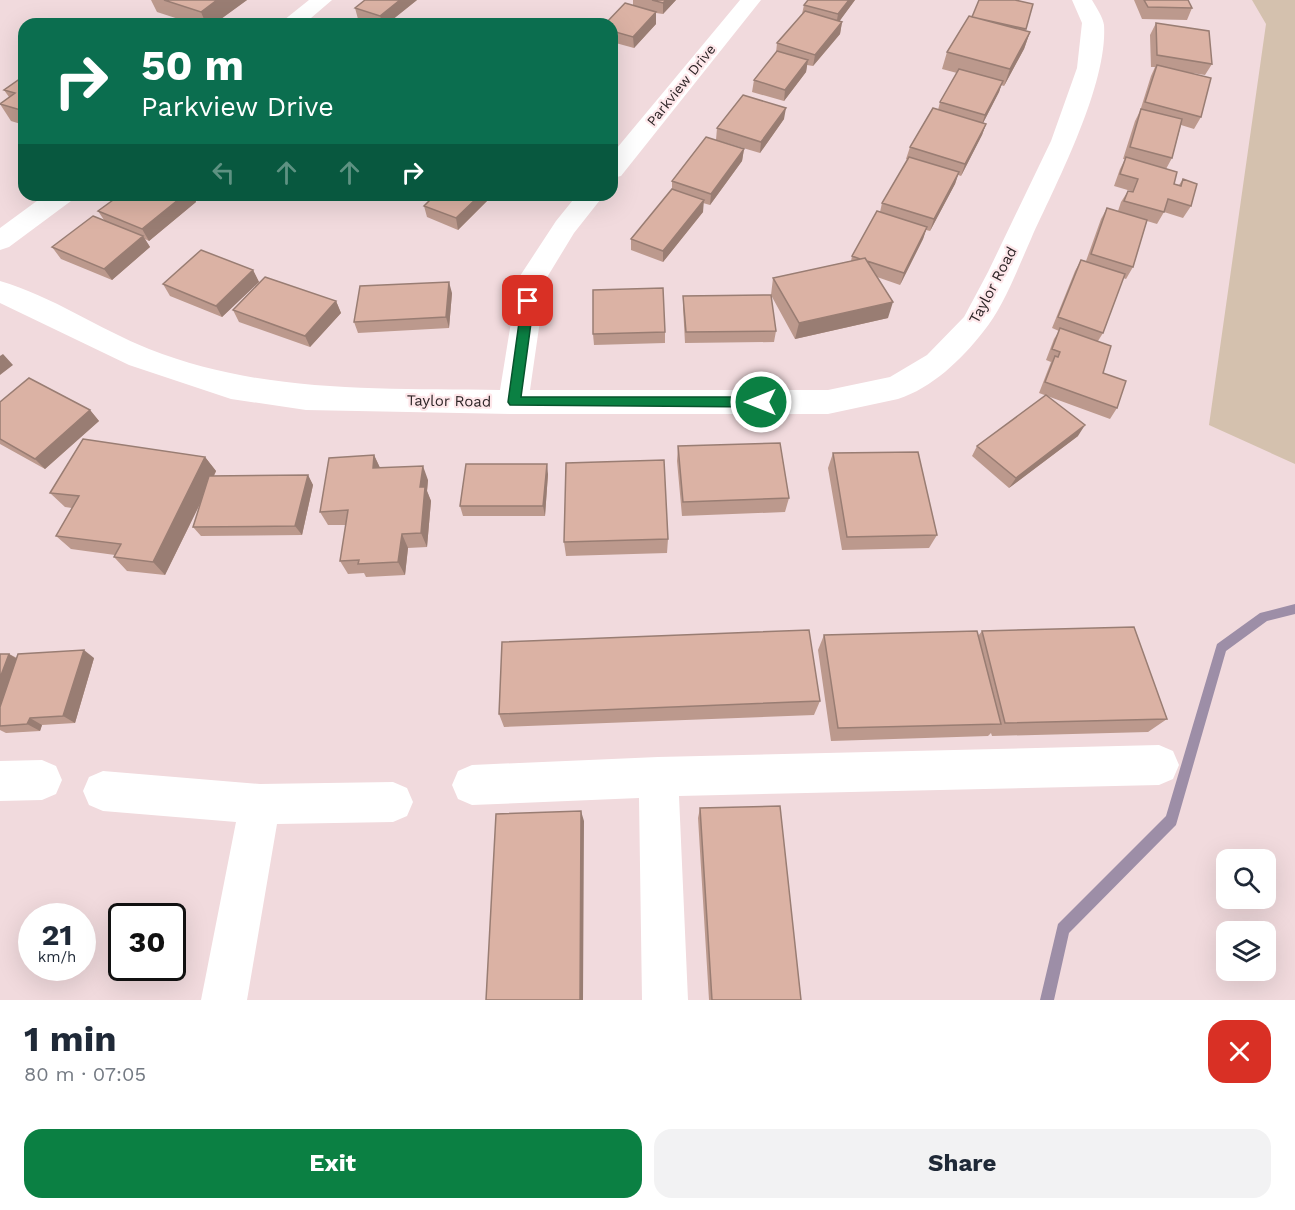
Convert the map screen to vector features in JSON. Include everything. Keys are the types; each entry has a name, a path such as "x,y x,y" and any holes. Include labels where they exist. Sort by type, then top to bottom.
{"street":[{"path":"298,18 322,0"},
{"name":"Parkview Drive","path":"618,163 751,0"},
{"name":"Taylor Road","path":"0,291 139,357 231,387 306,398 514,402 828,402 898,387 937,363 974,324 1002,273 1063,141 1088,68 1093,24 1082,0"},
{"path":"0,242 54,201"},
{"path":"514,402 520,345 532,279 565,227 586,201"},
{"path":"472,784 658,777 1159,765"},
{"path":"658,777 665,1000"},
{"path":"0,781 42,780"},
{"path":"103,791 260,804 393,802"},
{"path":"224,1000 260,804"}],"shaded area":[{"path":"1252,0 1295,0 1295,464 1209,425 1266,24"}],"building":[{"path":"164,0 217,0 201,12"},
{"path":"365,0 400,0 380,16 355,8"},
{"path":"808,0 849,0 838,14 804,5"},
{"path":"979,0 1015,0 1033,4 1026,29 972,17"},
{"path":"1144,0 1188,0 1192,8 1148,7"},
{"path":"625,3 656,12 633,37 618,33 618,18 611,18"},
{"path":"805,11 842,22 815,55 777,43"},
{"path":"969,16 1030,32 1010,69 947,52"},
{"path":"1156,23 1209,31 1212,64 1157,55"},
{"path":"777,51 808,60 785,90 754,80"},
{"path":"1157,65 1211,78 1201,117 1145,102"},
{"path":"959,69 1003,81 985,115 940,102"},
{"path":"18,80 18,109 0,104 15,93 4,90"},
{"path":"743,95 786,108 761,142 717,128"},
{"path":"933,108 986,124 965,164 910,147"},
{"path":"1141,109 1182,119 1172,158 1130,147"},
{"path":"706,137 744,149 711,194 672,181"},
{"path":"909,157 959,172 934,219 882,203"},
{"path":"1126,157 1177,172 1174,184 1181,186 1183,179 1197,184 1191,206 1168,199 1164,212 1124,201 1128,191 1133,192 1138,179 1120,174"},
{"path":"672,189 704,200 663,251 631,239"},
{"path":"112,201 177,201 142,229 98,211"},
{"path":"429,201 474,201 456,218 424,206"},
{"path":"1107,208 1147,220 1133,267 1091,254"},
{"path":"877,211 927,227 904,273 867,261 865,258 852,256"},
{"path":"93,216 143,236 104,269 52,247"},
{"path":"201,250 253,270 216,306 163,284"},
{"path":"865,258 893,302 799,323 773,278"},
{"path":"1081,260 1125,274 1103,333 1058,317"},
{"path":"265,277 336,301 305,336 233,310"},
{"path":"449,282 446,317 354,322 360,286"},
{"path":"663,288 665,332 593,334 593,290"},
{"path":"771,295 776,331 686,332 683,296"},
{"path":"1060,328 1111,346 1103,373 1126,381 1117,408 1045,382 1055,356 1058,357 1060,352 1052,349"},
{"path":"29,378 90,410 35,459 0,439 0,402"},
{"path":"1046,395 1085,425 1016,478 977,446"},
{"path":"83,439 205,457 153,562 114,557 121,544 56,536 79,496 50,493"},
{"path":"780,443 789,498 683,502 678,446"},
{"path":"918,452 937,535 847,537 833,453"},
{"path":"374,455 373,468 423,466 420,487 425,487 421,533 402,534 398,562 358,564 359,560 340,561 348,510 320,512 329,458"},
{"path":"664,460 668,539 564,542 566,463"},
{"path":"466,464 547,464 543,506 460,506"},
{"path":"308,475 295,526 193,527 209,476"},
{"path":"1134,627 1167,719 1005,723 982,631"},
{"path":"809,630 820,701 499,714 502,642"},
{"path":"977,631 1001,724 838,728 824,635"},
{"path":"84,650 63,716 30,718 27,724 0,726 0,707 18,654"},
{"path":"0,654 9,654 0,678"},
{"path":"780,806 801,1000 712,1000 700,808"},
{"path":"581,811 580,1000 486,1000 496,814"}],"waterway":[{"path":"1047,1000 1063,929 1171,820 1221,648 1264,617 1295,609"}],"route":[{"path":"528,301 520,345 514,402 761,402"}]}
